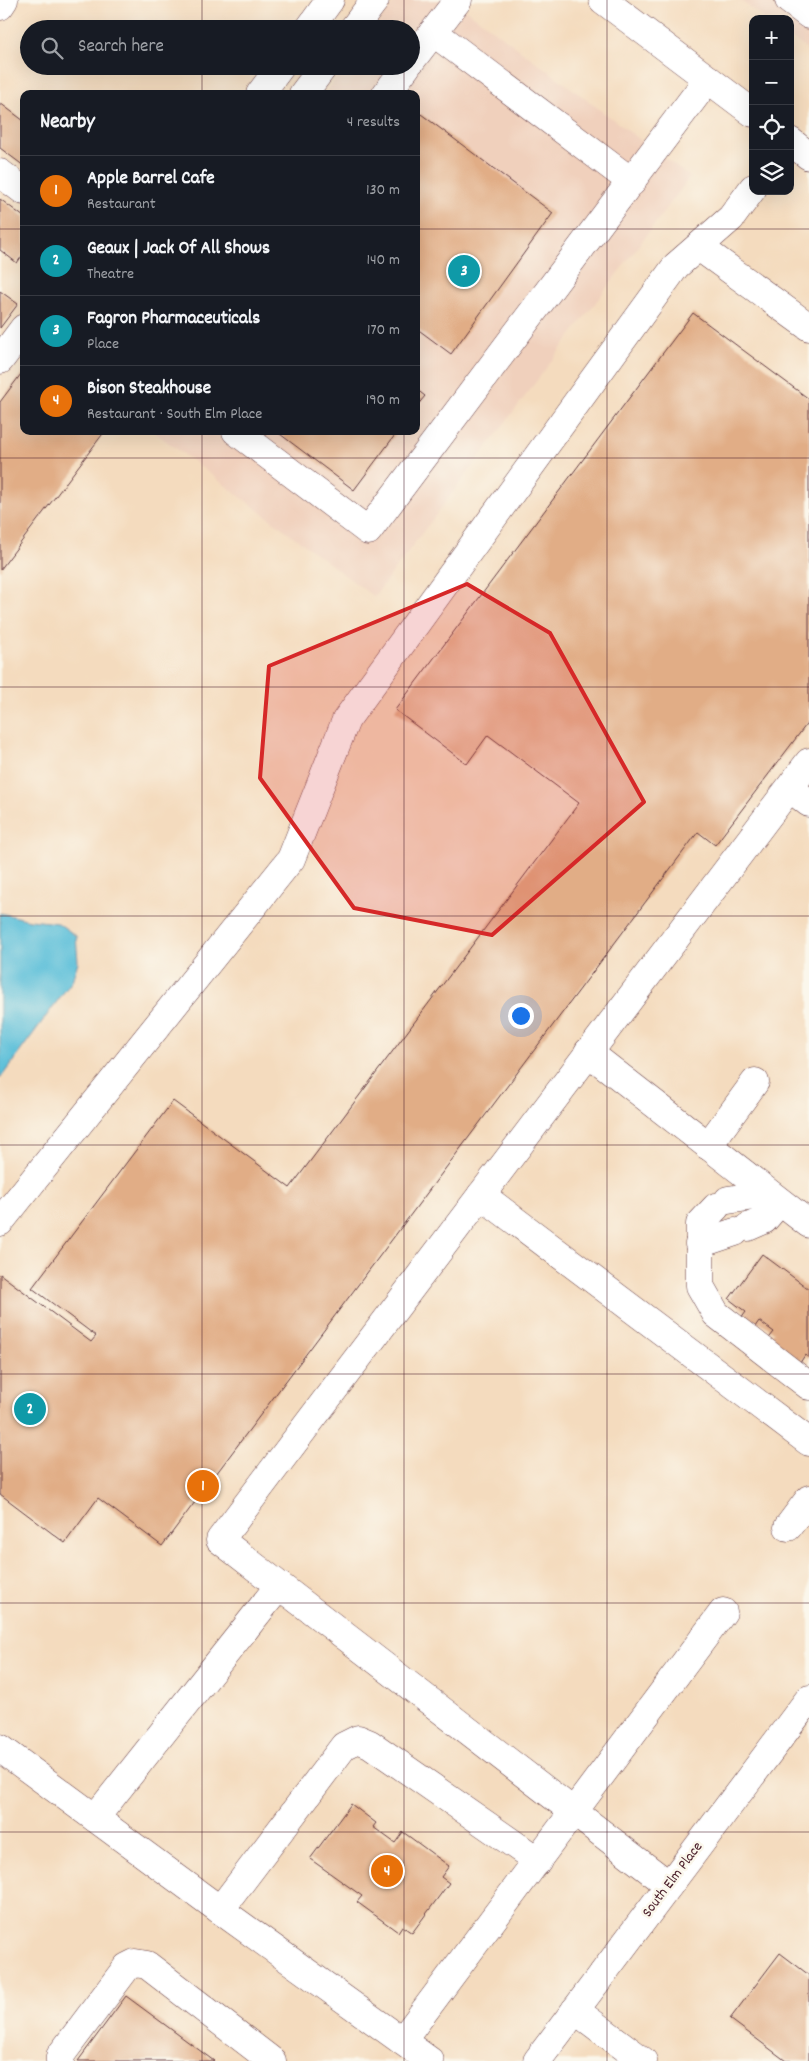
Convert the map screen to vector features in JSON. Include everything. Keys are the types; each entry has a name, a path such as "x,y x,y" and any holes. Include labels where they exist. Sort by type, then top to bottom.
{"main road":[{"path":"0,6 4,0"},
{"path":"316,20 330,0"},
{"path":"420,49 458,0"},
{"path":"603,0 749,110"},
{"path":"790,0 809,14"},
{"path":"433,32 632,182"},
{"path":"263,90 274,75"},
{"path":"306,90 317,75"},
{"path":"389,90 400,75"},
{"path":"241,435 368,531 708,80"},
{"path":"794,144 809,156"},
{"path":"0,173 20,187"},
{"path":"0,1222 291,859 346,720 676,266 732,218 749,194"},
{"path":"699,247 809,327"},
{"path":"0,360 20,333"},
{"path":"669,1886 220,1540 588,1052 799,796 809,762"},
{"path":"588,1052 780,1205 809,1224"},
{"path":"708,1146 755,1082"},
{"path":"481,1195 809,1442"},
{"path":"780,1205 754,1196 722,1204 700,1224 700,1286 716,1314 809,1386"},
{"path":"699,1244 742,1230 764,1220 780,1205"},
{"path":"788,1528 809,1499"},
{"path":"94,1818 279,1586"},
{"path":"402,2041 723,1612"},
{"name":"South Elm Place","path":"537,2061 809,1699"},
{"path":"220,1910 344,1746 358,1739 370,1744 538,1861"},
{"path":"0,1748 220,1910 430,2061"},
{"path":"60,2061 60,2056 128,1967 135,1963 147,1965 272,2061"},
{"path":"575,2010 643,2061"}],"highlighted area":[{"path":"467,584 550,633 644,802 492,935 354,908 260,778 269,666"}],"shaded area":[{"path":"396,0 453,0 690,177 374,597 158,435 420,435 420,90 328,90 339,75 420,75 420,20 381,20"},
{"path":"740,0 809,0 809,51 794,40 794,15 760,15"}],"water":[{"path":"0,913 30,920 58,923 76,936 78,962 72,981 0,1079"}],"building":[{"path":"0,103 20,118 20,163 0,148"},
{"path":"421,114 553,213 451,354 420,331"},
{"path":"0,199 20,214 20,259 17,263 0,250"},
{"path":"0,291 18,304 0,328"},
{"path":"693,313 809,399 809,721 715,845 698,832 162,1546 98,1498 65,1543 0,1494 0,1274 91,1342 96,1336 32,1288 173,1101 290,1188 579,803 488,735 467,764 395,710"},
{"path":"20,375 20,435 102,435 0,570 0,402"},
{"path":"420,392 425,396 420,402"},
{"path":"281,435 395,435 354,490"},
{"path":"762,1254 809,1289 809,1358 805,1355 798,1366 766,1342 774,1332 759,1321 750,1334 737,1324 746,1312 729,1299"},
{"path":"351,1804 376,1823 373,1827 395,1843 403,1832 449,1866 441,1877 449,1883 412,1933 402,1926 398,1932 357,1902 362,1896 310,1859"},
{"path":"780,1953 809,1975 809,2061 786,2061 730,2019"},
{"path":"126,1996 214,2061 78,2061"}],"place":[{"name":"Fagron Pharmaceuticals","path":"464,271"},
{"name":"Geaux | Jack Of All Shows","path":"30,1409"},
{"name":"Apple Barrel Cafe","path":"203,1486"},
{"name":"Bison Steakhouse","path":"387,1871"}]}
